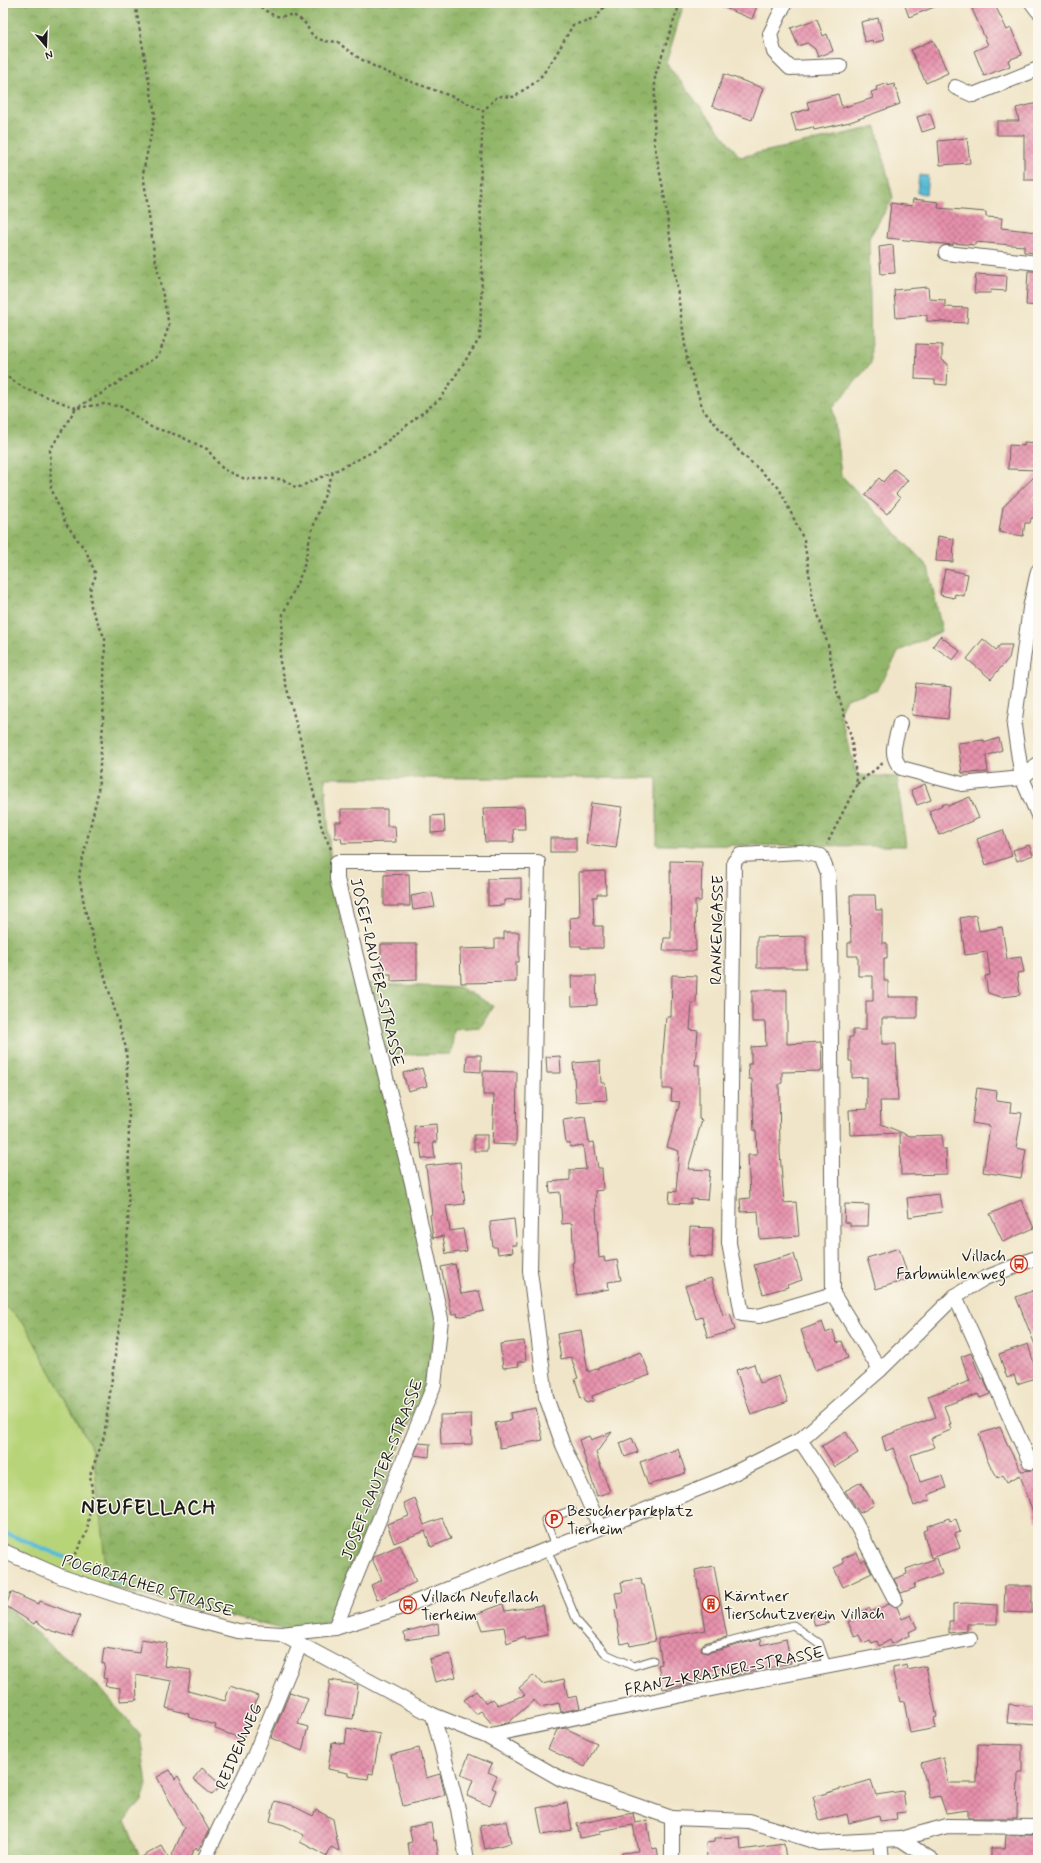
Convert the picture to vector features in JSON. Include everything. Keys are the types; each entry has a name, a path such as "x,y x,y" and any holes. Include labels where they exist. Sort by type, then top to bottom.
{"street":[{"path":"785,3 770,34 774,52 790,68 840,66"},
{"path":"1032,3 1038,11"},
{"path":"955,87 972,96 1038,69"},
{"path":"946,252 1038,262"},
{"path":"1038,571 1030,608 1014,726 1022,778 1038,815"},
{"path":"900,723 893,754 895,760 901,768 962,784 1022,778 1038,764"},
{"name":"RANKENGASSE","path":"821,856 800,852 740,855 734,862 729,1243 742,1314 759,1316 832,1294"},
{"path":"821,856 828,874 830,926 832,1294 880,1370"},
{"name":"JOSEF-RAUTER-STRASSE","path":"335,1628 434,1385 441,1320 412,1183 337,879 337,862 538,862 530,1271 546,1397 564,1445 600,1527"},
{"name":"POGÖRIACHER STRASSE","path":"3,1551 62,1577 184,1617 237,1631 281,1634 335,1628 408,1605 720,1480 800,1440 880,1370 955,1296 985,1278 1038,1257"},
{"path":"955,1296 1030,1462"},
{"path":"800,1440 855,1522 895,1599"},
{"path":"281,1634 433,1715 486,1736 561,1779 672,1818 749,1821 820,1843 900,1839 947,1826 1038,1827"},
{"name":"FRANZ-KRAINER-STRASSE","path":"486,1736 827,1666 970,1639"},
{"name":"REIDENWEG","path":"204,1860 254,1756 300,1645"},
{"path":"433,1715 458,1809 467,1860"},
{"path":"672,1818 672,1860"},
{"path":"900,1839 932,1860"},
{"path":"880,1841 882,1860"}],"lane":[{"path":"572,1510 545,1520 551,1547 577,1621 606,1654 633,1666 653,1660"},
{"path":"706,1648 793,1625 819,1643 827,1666"}],"path":[{"path":"62,1577 86,1532 92,1491 90,1475 104,1437 121,1312 128,1215 129,1117 126,1048 85,910 78,875 98,793 105,686 105,639 91,607 90,590 96,575 86,551 66,524 50,488 50,450 76,408 104,392 159,354 169,325 154,252 143,173 155,115 135,3"},
{"path":"256,3 265,10 278,16 289,14 300,18 308,24 311,34 319,39 331,42 337,41 355,56 428,89 466,101 483,111"},
{"path":"3,374 24,388 76,408 104,404 122,407 151,427 177,435 207,449 223,469 245,479 282,478 297,488 376,450 441,398 480,338 482,273 480,188 483,111 498,96 515,96 536,82 555,56 573,25 595,19 607,3"},
{"path":"680,3 655,76 654,142 664,194 687,359 703,410 740,452 779,488 804,540 813,599 828,645 836,688 851,736 857,784"},
{"path":"333,472 311,533 303,570 283,614 280,662 322,829 337,862"},
{"path":"821,856 857,784 882,763 895,760"}],"green space":[{"path":"3,3 684,3 666,63 740,157 876,127 893,198 869,238 871,363 833,408 841,475 928,567 942,631 899,651 878,689 846,699 839,712 857,775 897,777 906,846 657,845 657,778 325,778 332,883 358,983 461,988 493,1006 480,1028 454,1030 451,1054 376,1055 438,1320 423,1390 328,1622 294,1632 108,1587 93,1450 24,1323 3,1304"},
{"path":"3,1304 24,1323 93,1450 108,1587 58,1569 3,1543"},
{"path":"3,1604 100,1688 140,1735 147,1785 142,1801 125,1820 141,1860 3,1860"}],"water":[{"path":"919,175 928,176 926,194 917,193"}],"building":[{"path":"713,3 758,3 752,19"},
{"path":"904,3 942,3 942,4 909,17"},
{"path":"984,3 994,3 1007,30 1011,28 1022,55 1008,60 1010,66 984,76 974,51 988,45 972,9"},
{"path":"878,18 884,40 873,43 872,40 865,42 861,22"},
{"path":"817,19 823,36 827,34 833,51 818,57 815,49 807,43 798,46 791,28"},
{"path":"933,40 948,73 926,83 911,50"},
{"path":"724,74 763,88 752,120 712,106"},
{"path":"888,83 888,86 894,84 900,104 850,122 814,130 813,127 796,131 791,114 809,109 807,102 838,94 842,108 873,98 871,92 877,90 876,87"},
{"path":"1038,103 1038,180 1024,180 1024,135 997,135 997,121 1019,121 1016,108"},
{"path":"930,113 935,128 922,132 917,117"},
{"path":"967,138 970,163 940,165 938,141"},
{"path":"913,199 939,202 938,208 986,212 986,217 1002,218 1001,228 1038,232 1038,253 1024,252 1024,246 975,242 975,245 953,243 953,245 887,238 891,203 912,206"},
{"path":"893,245 895,273 881,274 879,247"},
{"path":"1028,271 1038,271 1038,306 1026,305"},
{"path":"976,274 1007,276 1006,291 991,290 990,293 974,293"},
{"path":"928,287 929,299 945,300 945,307 968,308 967,323 927,321 927,315 896,318 894,290"},
{"path":"916,344 942,345 942,360 948,364 947,385 935,384 935,380 915,379"},
{"path":"1024,442 1038,443 1038,470 1008,469 1009,445 1024,446"},
{"path":"894,469 908,480 896,494 900,498 887,514 865,495 879,478 883,482"},
{"path":"1038,473 1038,492 1033,499 1038,504 1038,518 1031,518 1030,523 1025,523 1023,536 999,532 1003,507"},
{"path":"938,536 954,539 953,562 936,561"},
{"path":"945,569 968,574 964,596 955,594 954,598 940,595"},
{"path":"940,636 960,651 953,660 933,646"},
{"path":"983,639 996,650 1000,645 1012,645 1009,658 991,679 967,659"},
{"path":"916,683 951,687 948,719 912,715"},
{"path":"999,738 1002,750 986,756 988,772 962,773 958,743 984,740 984,743"},
{"path":"925,784 931,800 917,805 911,790"},
{"path":"970,797 979,818 939,835 929,811 947,803 948,806"},
{"path":"591,803 622,807 616,848 586,844"},
{"path":"524,807 525,829 513,829 514,842 485,842 483,808"},
{"path":"341,809 387,809 387,826 395,826 396,842 342,843 341,838 335,838 335,822 341,822"},
{"path":"444,815 445,832 431,833 431,816"},
{"path":"1003,830 1012,856 986,865 977,839"},
{"path":"550,838 576,838 576,852 550,852"},
{"path":"1029,845 1033,855 1017,861 1013,850"},
{"path":"670,861 702,862 701,901 695,901 696,951 663,951 664,938 671,938"},
{"path":"605,871 606,894 597,894 597,897 593,897 594,926 603,926 603,948 581,948 581,946 571,946 570,918 580,917 579,872"},
{"path":"409,874 410,906 384,906 384,875"},
{"path":"521,878 521,899 504,900 504,905 488,906 488,879"},
{"path":"432,892 435,907 413,910 411,896"},
{"path":"850,895 875,895 876,910 882,910 882,943 887,943 887,958 884,958 884,981 888,981 888,997 917,997 917,1018 882,1018 882,1044 896,1044 898,1101 880,1101 881,1124 910,1136 942,1135 942,1149 946,1149 947,1174 901,1175 900,1133 850,1135 849,1110 867,1109 867,1077 852,1078 852,1061 849,1061 849,1037 853,1037 853,1030 866,1030 866,1001 873,1001 873,976 858,976 858,956 848,956 848,943 851,943"},
{"path":"976,915 979,931 1002,927 1007,959 1021,957 1024,972 1017,973 1020,995 1001,997 988,993 985,976 990,975 987,952 965,955 960,918"},
{"path":"504,932 519,932 519,962 516,962 516,982 461,983 460,949 495,948 495,939 504,939"},
{"path":"806,936 806,968 757,968 757,937"},
{"path":"381,944 417,944 417,980 391,981 391,974 381,974"},
{"path":"672,975 697,976 696,1003 692,1003 690,1030 698,1031 695,1065 699,1065 699,1119 702,1120 688,1169 710,1170 707,1200 691,1199 691,1204 669,1203 670,1191 676,1192 679,1151 667,1147 680,1102 671,1101 672,1089 663,1089 663,1053 666,1017 671,1017"},
{"path":"571,976 596,976 597,1005 572,1006"},
{"path":"752,990 787,990 787,1044 821,1042 822,1071 782,1072 782,1083 779,1084 780,1153 784,1203 796,1202 799,1236 760,1239 758,1211 741,1212 740,1199 750,1198 748,1155 757,1155 756,1131 754,1131 752,1079 749,1079 748,1064 751,1064 751,1047 766,1046 765,1022 752,1022"},
{"path":"467,1055 481,1055 481,1072 466,1071"},
{"path":"560,1056 561,1073 547,1073 546,1057"},
{"path":"600,1061 601,1083 605,1083 607,1100 576,1102 573,1063"},
{"path":"422,1068 427,1086 408,1091 403,1073"},
{"path":"483,1071 517,1072 516,1145 492,1144 494,1095 483,1095"},
{"path":"977,1088 997,1091 996,1101 1011,1103 1010,1112 1022,1113 1016,1148 1026,1150 1021,1178 983,1172 990,1126 972,1123"},
{"path":"585,1117 589,1143 594,1142 598,1168 602,1168 603,1190 595,1191 599,1258 604,1257 605,1262 617,1260 621,1280 608,1282 609,1289 577,1295 572,1263 574,1262 572,1223 562,1224 560,1192 550,1193 549,1182 570,1180 570,1170 586,1169 583,1145 570,1147 570,1143 566,1143 563,1120"},
{"path":"436,1124 437,1142 433,1142 435,1158 422,1159 420,1143 416,1144 414,1126"},
{"path":"474,1135 487,1135 487,1151 474,1151"},
{"path":"460,1162 465,1204 446,1206 450,1231 463,1229 467,1251 446,1254 443,1236 433,1238 430,1215 432,1214 426,1166"},
{"path":"939,1194 942,1212 909,1217 907,1198"},
{"path":"1021,1200 1034,1228 1003,1242 990,1214"},
{"path":"845,1204 869,1205 868,1226 850,1226 850,1223 844,1222"},
{"path":"514,1219 517,1245 512,1245 513,1252 498,1254 497,1247 493,1247 490,1222"},
{"path":"690,1227 713,1228 712,1257 689,1256"},
{"path":"899,1248 909,1279 876,1289 867,1258"},
{"path":"794,1254 802,1280 787,1285 788,1287 763,1294 754,1265"},
{"path":"455,1264 461,1294 479,1291 484,1311 458,1317 457,1313 452,1315 441,1267"},
{"path":"711,1278 723,1315 730,1313 735,1330 708,1338 702,1317 696,1319 685,1286"},
{"path":"1038,1289 1038,1350 1037,1350 1016,1297"},
{"path":"822,1322 826,1333 833,1330 837,1343 842,1341 848,1358 815,1370 801,1330"},
{"path":"581,1330 588,1372 641,1352 650,1375 592,1396 593,1401 586,1403 584,1398 581,1399 575,1379 578,1378 571,1357 561,1359 557,1334"},
{"path":"524,1341 526,1361 518,1362 519,1366 503,1368 500,1344"},
{"path":"1028,1344 1038,1377 1017,1384 1014,1375 1007,1378 999,1354"},
{"path":"971,1353 981,1379 983,1378 990,1394 980,1398 978,1394 944,1406 951,1424 949,1424 951,1430 931,1438 935,1447 911,1455 920,1482 942,1476 946,1488 928,1495 930,1500 914,1506 893,1448 886,1451 882,1437 936,1417 928,1396 970,1381 961,1357"},
{"path":"754,1364 760,1383 779,1376 788,1402 751,1415 736,1370"},
{"path":"536,1408 543,1440 500,1448 495,1423 511,1420 510,1413"},
{"path":"471,1414 472,1444 441,1445 440,1415"},
{"path":"1000,1427 1021,1471 1033,1470 1038,1465 1038,1521 1036,1521 1020,1475 1007,1482 1003,1475 998,1478 987,1460 979,1434"},
{"path":"612,1432 596,1453 610,1492 597,1496 579,1440 589,1436 591,1440"},
{"path":"846,1432 858,1453 835,1467 822,1446"},
{"path":"632,1438 638,1452 625,1457 620,1443"},
{"path":"419,1443 430,1444 429,1457 414,1455"},
{"path":"678,1449 686,1473 648,1485 640,1462"},
{"path":"861,1482 874,1505 860,1513 845,1491"},
{"path":"415,1498 424,1525 442,1518 451,1539 431,1547 425,1531 394,1543 387,1524 409,1516 404,1503"},
{"path":"949,1518 950,1521 956,1519 960,1532 955,1534 960,1548 931,1558 923,1531 928,1529 927,1526"},
{"path":"400,1545 416,1582 377,1600 371,1585 382,1580 372,1559 373,1557"},
{"path":"857,1552 861,1562 865,1560 872,1573 843,1587 834,1568 844,1563 842,1559"},
{"path":"937,1558 942,1574 914,1584 915,1588 901,1593 894,1579 907,1574 906,1569"},
{"path":"714,1566 727,1637 704,1643 701,1647 702,1651 707,1653 760,1639 761,1645 786,1639 791,1663 730,1676 729,1671 697,1678 698,1683 663,1689 658,1665 662,1664 658,1639 706,1630 695,1570"},
{"path":"641,1578 642,1585 644,1585 655,1641 630,1646 629,1642 621,1644 615,1610 618,1609 615,1593 623,1592 621,1582"},
{"path":"1005,1586 1032,1586 1032,1613 1004,1612"},
{"path":"11,1592 38,1604 40,1601 80,1616 72,1637 47,1629 36,1621 34,1624 6,1606"},
{"path":"966,1603 997,1605 997,1624 967,1624 967,1631 949,1633 949,1621 953,1621 953,1604"},
{"path":"503,1604 505,1611 543,1605 548,1635 526,1639 525,1636 507,1643 504,1627 482,1630 476,1614"},
{"path":"889,1604 897,1607 902,1619 911,1615 917,1628 909,1632 910,1635 892,1644 890,1640 879,1646 877,1641 872,1643 870,1640 863,1643 859,1635 855,1637 848,1622 858,1617 857,1614 869,1608 871,1612"},
{"path":"826,1612 829,1623 815,1626 812,1615"},
{"path":"438,1623 439,1635 405,1640 404,1632"},
{"path":"141,1639 167,1643 164,1666 191,1670 188,1691 225,1701 230,1686 258,1696 243,1739 215,1729 216,1725 188,1717 189,1714 166,1708 172,1681 136,1675 137,1700 120,1701 120,1688 105,1686 107,1679 103,1678 105,1664 102,1663 104,1648 139,1653"},
{"path":"450,1654 456,1677 435,1682 429,1659"},
{"path":"907,1665 908,1670 926,1666 937,1717 934,1718 936,1728 910,1733 904,1701 900,1702 893,1673 893,1668"},
{"path":"534,1675 542,1684 564,1679 568,1698 577,1696 580,1708 561,1712 559,1703 540,1707 534,1700 508,1723 498,1725 492,1724 481,1711 476,1714 464,1700 476,1691 486,1704 493,1699 498,1705 525,1695 519,1688"},
{"path":"330,1680 358,1685 353,1719 325,1715"},
{"path":"290,1692 308,1699 298,1724 308,1727 302,1751 271,1738"},
{"path":"1009,1704 1038,1707 1038,1725 1007,1723"},
{"path":"347,1728 380,1734 373,1774 369,1773 368,1779 348,1776 348,1773 328,1769 332,1742 345,1744"},
{"path":"565,1728 597,1743 585,1767 548,1749 557,1730"},
{"path":"978,1744 1022,1745 1022,1772 1018,1772 1017,1818 968,1818 968,1810 946,1813 940,1796 930,1798 921,1763 943,1757 949,1783 977,1783"},
{"path":"419,1748 426,1778 440,1774 445,1795 403,1806 391,1755"},
{"path":"469,1754 492,1764 488,1772 497,1776 492,1788 496,1790 490,1806 467,1796 473,1780 461,1775"},
{"path":"202,1768 221,1785 212,1795 193,1779"},
{"path":"170,1770 175,1779 178,1776 209,1830 198,1850 196,1847 188,1860 170,1860 184,1828 157,1777"},
{"path":"871,1780 876,1795 903,1791 906,1812 896,1813 897,1819 880,1821 879,1815 849,1823 847,1814 820,1821 813,1797"},
{"path":"275,1801 291,1805 313,1816 316,1810 333,1819 339,1851 331,1847 327,1856 300,1842 304,1835 284,1825 270,1821"},
{"path":"567,1803 572,1830 542,1835 537,1808"},
{"path":"633,1813 635,1823 647,1821 652,1849 657,1848 659,1860 623,1860 622,1853 638,1851 633,1825 600,1831 600,1834 580,1838 577,1824"},
{"path":"506,1821 511,1843 485,1849 480,1826"},
{"path":"431,1823 434,1841 436,1840 439,1860 410,1860 408,1843 412,1842 409,1827"},
{"path":"1006,1835 1038,1835 1038,1860 991,1860 991,1848 1005,1848"},
{"path":"740,1837 741,1850 784,1844 786,1860 707,1859 706,1843 715,1842 715,1838"},
{"path":"162,1846 170,1860 136,1860"}],"waterway":[{"path":"3,1532 64,1557"},
{"path":"78,1564 121,1583"}],"place":[{"name":"Villach Farbmühlenweg","path":"1019,1264"},
{"name":"Besucherparkplatz Tierheim","path":"554,1519"},
{"name":"Kärntner Tierschutzverein Villach","path":"711,1604"},
{"name":"Villach Neufellach Tierheim","path":"408,1605"}],"district":[{"name":"NEUFELLACH","path":"149,1507"}]}
